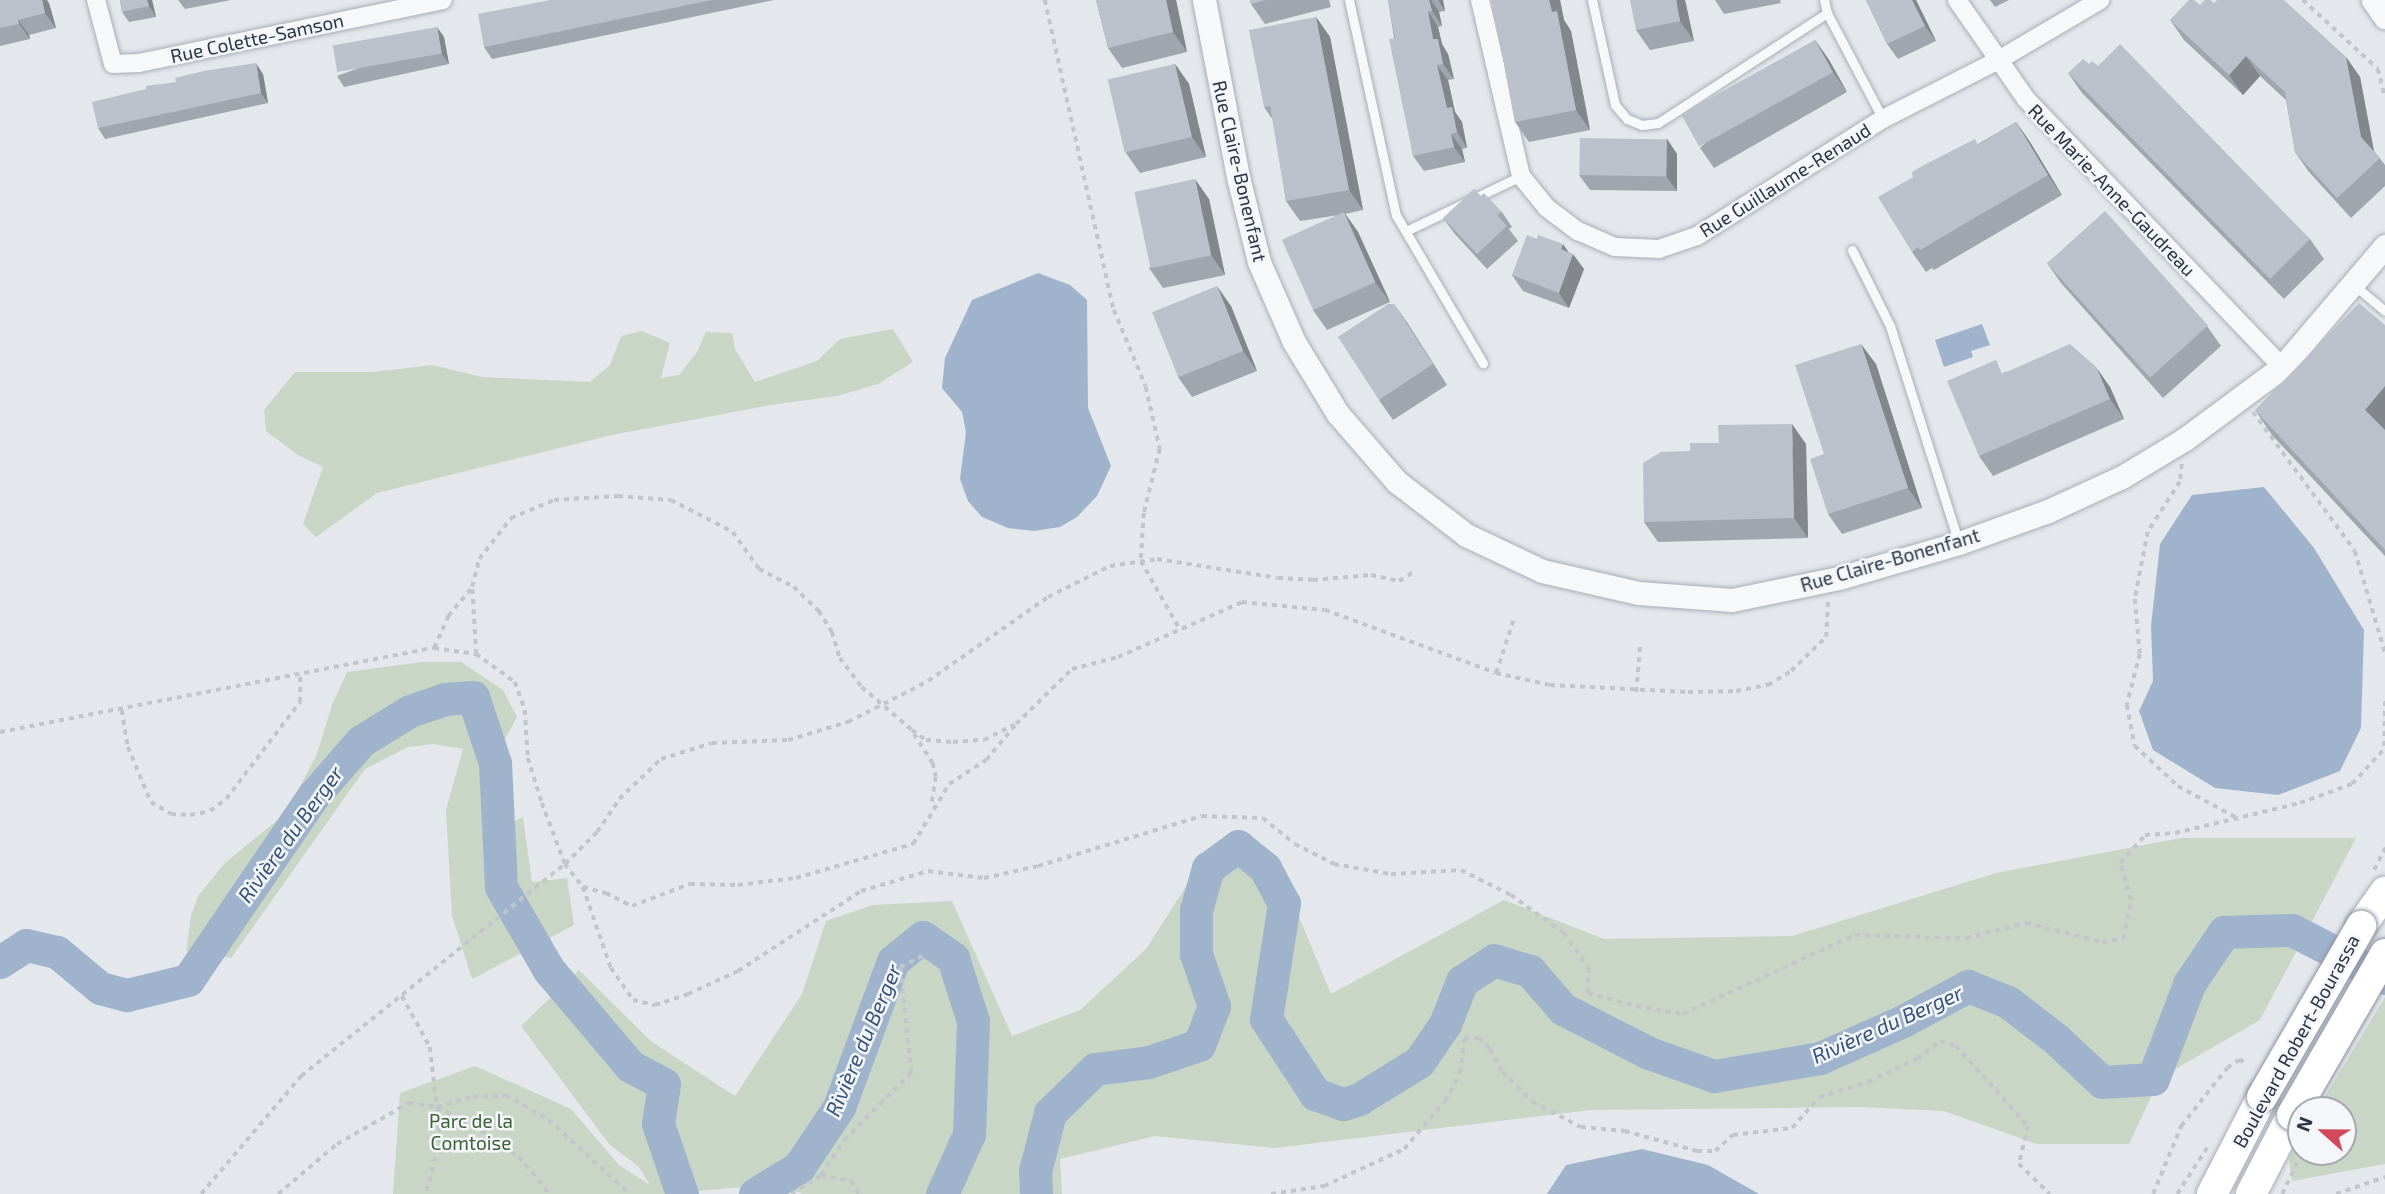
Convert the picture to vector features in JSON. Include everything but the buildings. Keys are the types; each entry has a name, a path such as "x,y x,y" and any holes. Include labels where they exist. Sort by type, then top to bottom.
{"highway":[{"name":"Boulevard Robert-Bourassa","path":"2212,1194 2262,1097 2361,926 2385,892"},
{"name":"Boulevard Robert-Bourassa","path":"2251,1194 2292,1115 2385,954"}],"street":[{"path":"96,0 113,64 431,0"},
{"name":"Rue Colette-Samson","path":"113,64 139,63 443,0"},
{"name":"Rue Claire-Bonenfant","path":"1204,0 1239,181 1259,262 1294,342 1338,414 1397,482 1466,535 1542,571 1639,593 1732,600 1830,580 1959,542 2048,511 2122,477 2185,439 2282,368 2384,246"},
{"name":"Rue Guillaume-Renaud","path":"1480,0 1521,176 1547,208 1578,231 1615,247 1659,249 1697,236 1883,119 1997,61 2100,0"},
{"name":"Rue Marie-Anne-Gaudreau","path":"1957,0 2026,99 2282,368"},
{"path":"2373,0 2385,16"}],"lane":[{"path":"1349,0 1396,215 1483,363"},
{"path":"1592,0 1615,105 1627,120 1642,125 1658,122 1672,114 1827,13"},
{"path":"1824,0 1827,13 1883,119"},
{"path":"1406,231 1521,176"},
{"path":"1852,250 1890,326 1959,542"},
{"path":"2353,284 2385,312"}],"path":[{"path":"1045,0 1114,310 1146,387 1160,449 1144,513 1141,561 1179,628"},
{"path":"2303,0 2378,69 2385,97"},
{"path":"2242,397 2355,551 2385,652"},
{"path":"2185,439 2180,482 2148,532 2135,599 2140,654 2127,705 2135,746 2178,786 2237,818"},
{"path":"476,654 472,587 479,559 511,518 554,500 618,496 671,500 733,532 758,569 794,587 819,611 832,632 840,658 881,705 926,740 984,740 1016,724"},
{"path":"201,1194 301,1076 565,864 597,832 619,799 661,759 712,744 763,744 818,734 881,705 966,657 1048,597 1110,566 1157,559 1249,574 1314,580 1371,575 1399,582 1415,571"},
{"path":"583,887 606,893 632,906 690,884 738,885 796,877 913,844 931,809 948,785 986,760 1016,724 1072,669 1118,657 1242,602 1325,610 1496,673 1550,685 1636,692 1736,691 1768,685 1810,655 1826,637 1830,580"},
{"path":"434,648 448,616 472,587"},
{"path":"1496,673 1513,621"},
{"path":"1636,692 1640,645"},
{"path":"0,732 434,648 476,654 515,682 524,709 528,758 565,864 583,887 611,968 633,1000 655,1005 688,994 738,971 860,891 929,871 984,878 1038,866 1202,816 1263,818 1295,844 1334,864 1391,874 1461,870 1511,895 1564,933 1589,968 1588,993 1636,1006 1683,1014 1855,935 1966,938 2026,923 2102,942 2123,939 2131,900 2120,863 2145,835 2175,833 2300,803 2352,784 2385,747 2385,698"},
{"path":"122,709 128,747 151,802 171,814 190,815 210,811 226,799 300,702 300,674"},
{"path":"912,730 933,763 936,777 931,809"},
{"path":"791,1194 821,1175 844,1140 911,1073 900,967 927,954"},
{"path":"402,996 429,1047 441,1139 426,1194"},
{"path":"1271,1194 1324,1186 1404,1149 1445,1101 1460,1073 1464,1038 1479,1038 1490,1049 1503,1072 1533,1102 1581,1127 1625,1131 1698,1151 1715,1151 1733,1135 1792,1128 1819,1097 1868,1082 1917,1059 1940,1041 1955,1046 2028,1126 2019,1164 2050,1194"},
{"path":"2153,1194 2181,1126 2227,1068 2239,1060 2245,1062"},
{"path":"437,1107 472,1097 506,1095 549,1120 630,1194"},
{"path":"278,1194 338,1144 409,1103 437,1107 487,1134 519,1157 550,1194"},
{"path":"2282,1194 2295,1166"},
{"path":"821,1175 850,1181 859,1194"},
{"path":"2336,1194 2385,1177"}],"green space":[{"path":"893,329 913,362 878,384 837,396 770,405 612,435 377,493 316,537 303,524 323,467 298,455 266,431 264,410 295,372 374,372 432,365 482,377 590,382 610,365 621,336 642,331 670,343 661,378 679,375 697,352 706,332 732,333 735,349 755,382 817,361 840,339"},
{"path":"423,662 461,662 503,690 517,717 503,743 513,822 523,817 532,882 567,878 574,925 472,979 452,916 446,810 463,749 434,744 408,747 365,769 231,958 186,951 191,916 198,896 225,863 286,813 317,754 332,705 347,672"},
{"name":"Parc de la Comtoise","path":"2181,838 2356,838 2260,1020 2160,1078 2129,1144 2037,1144 1944,1111 1859,1107 1591,1110 1275,1148 1155,1136 1060,1159 1062,1194 803,1194 775,1184 664,1194 393,1194 400,1093 475,1066 571,1109 619,1165 650,1185 639,1167 609,1144 521,1026 579,970 652,1042 735,1096 802,994 826,921 873,905 952,901 1012,1036 1080,1010 1146,949 1206,855 1275,859 1331,994 1504,900 1604,939 1792,936 1996,873"},
{"path":"2385,997 2385,1164 2292,1181 2290,1166 2357,1166 2357,1096 2325,1096"}],"water":[{"path":"1038,273 1070,285 1087,300 1088,408 1111,466 1097,496 1077,517 1060,527 1034,531 1008,528 982,517 968,501 960,479 966,432 962,412 942,388 945,358 972,300"},
{"path":"1982,324 1990,345 1971,351 1973,357 1944,367 1935,340"},
{"path":"2264,487 2314,548 2364,630 2361,728 2340,771 2278,795 2215,788 2153,750 2139,711 2153,681 2151,626 2160,544 2192,495"},
{"path":"1642,1149 1708,1165 1759,1194 1547,1194 1566,1165"}],"waterway":[{"name":"Rivière du Berger","path":"0,962 26,945 57,952 100,988 127,995 188,980 313,796 361,741 410,711 444,699 473,697 495,763 501,887 549,970 630,1066 664,1084 658,1124 682,1194"},
{"name":"Rivière du Berger","path":"1036,1194 1035,1171 1050,1113 1095,1069 1149,1062 1199,1045 1214,1006 1196,954 1196,910 1208,868 1238,846 1265,868 1284,903 1266,1019 1315,1094 1343,1104 1359,1099 1419,1062 1445,1024 1462,981 1494,960 1530,971 1563,1009 1649,1053 1714,1076 1820,1058 1903,1021 1968,986 2008,1002 2056,1039 2102,1082 2153,1079 2189,984 2224,932 2292,930 2385,978"},
{"name":"Rivière du Berger","path":"755,1194 799,1167 839,1107 893,961 923,937 953,958 973,1021 969,1134 942,1194"}]}
